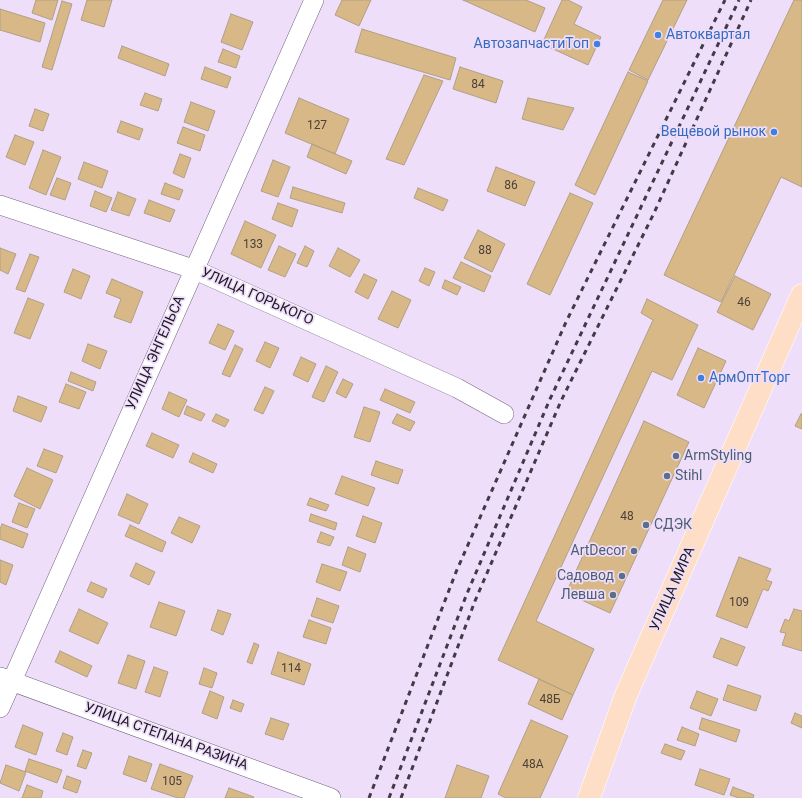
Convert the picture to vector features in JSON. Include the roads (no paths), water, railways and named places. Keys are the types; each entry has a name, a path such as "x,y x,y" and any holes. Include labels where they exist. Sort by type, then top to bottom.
{"main road":[{"name":"УЛИЦА МИРА","path":"589,798 626,695 802,295"}],"street":[{"name":"УЛИЦА ЭНГЕЛЬСА","path":"0,708 6,679 314,0"},
{"name":"УЛИЦА ГОРЬКОГО","path":"0,205 193,269 457,388 504,414"},
{"name":"УЛИЦА СТЕПАНА РАЗИНА","path":"6,679 331,798"}],"railway":[{"path":"369,798 456,572 566,322 725,0"},
{"path":"389,798 466,596 550,399 739,0"},
{"path":"401,798 475,601 561,401 654,213 751,0"}],"place":[{"name":"Автоквартал","path":"658,35"},
{"name":"АвтозапчастиТоп","path":"597,44"},
{"name":"Вещевой рынок","path":"774,132"},
{"name":"АрмОптТорг","path":"701,378"},
{"name":"ArmStyling","path":"676,456"},
{"name":"Stihl","path":"667,476"},
{"name":"СДЭК","path":"646,525"},
{"name":"ArtDecor","path":"634,551"},
{"name":"Садовод","path":"622,576"},
{"name":"Левша","path":"613,595"}]}
